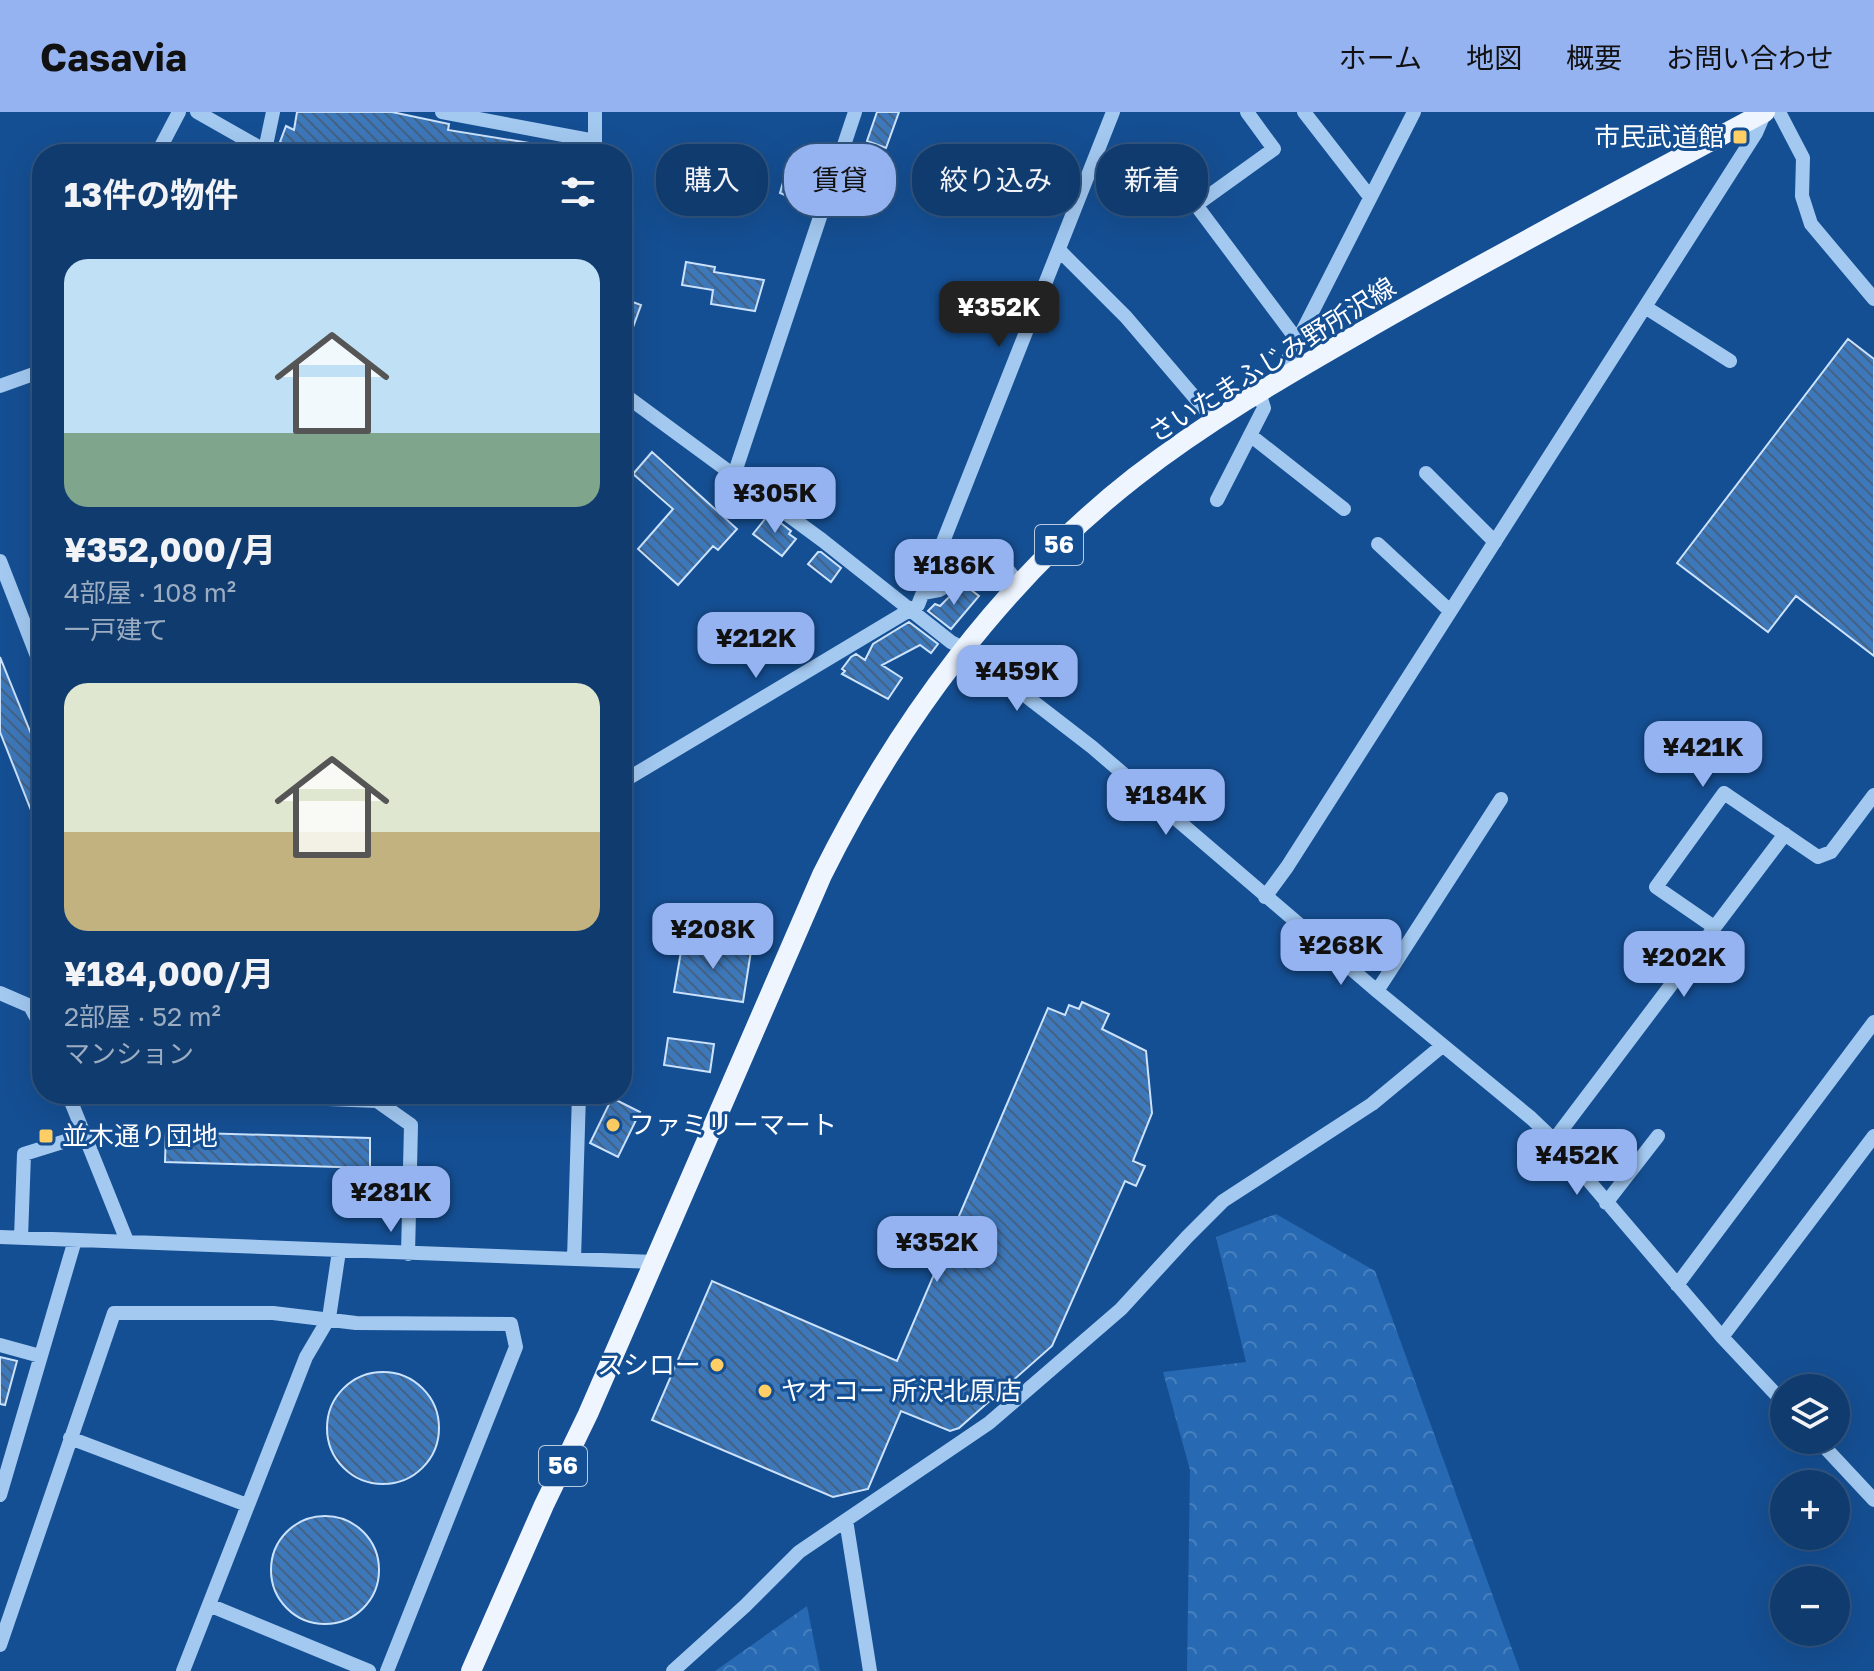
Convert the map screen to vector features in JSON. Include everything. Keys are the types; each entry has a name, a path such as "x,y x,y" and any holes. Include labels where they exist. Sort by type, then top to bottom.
{"main road":[{"name":"さいたまふじみ野所沢線","path":"471,1671 655,1262 822,875 839,840 900,738 965,649 1019,584 1091,515 1134,478 1214,420 1406,306 1757,114"}],"street":[{"path":"162,144 179,112"},
{"path":"197,112 254,144"},
{"path":"269,144 273,112"},
{"path":"442,112 582,144"},
{"path":"595,112 595,144"},
{"path":"734,475 855,112"},
{"path":"632,776 918,605 1113,112"},
{"path":"1247,112 1274,149 1196,205 1297,340"},
{"path":"1304,112 1370,197"},
{"path":"1277,381 1414,112"},
{"path":"1779,112 1803,158 1802,196 1811,224 1874,299"},
{"path":"1265,897 1322,814 1756,133 1757,114"},
{"path":"1059,250 1126,317 1214,420"},
{"path":"1645,307 1730,361"},
{"path":"0,386 32,375"},
{"path":"1217,500 1264,408 1259,392"},
{"path":"632,400 810,531 1092,747 1265,897 1510,1099 1554,1140 1722,1337 1770,1388"},
{"path":"1250,435 1344,509"},
{"path":"1426,473 1495,542"},
{"path":"1378,544 1450,611"},
{"path":"923,593 939,590 998,558 1019,584"},
{"path":"0,561 32,643"},
{"path":"1714,927 1656,887 1724,793 1818,857 1831,852 1874,795"},
{"path":"1377,991 1501,799"},
{"path":"1554,1140 1785,834"},
{"path":"0,993 32,1010"},
{"path":"1677,1285 1874,1022"},
{"path":"673,1671 799,1552 989,1423 1121,1309 1223,1201 1372,1104 1442,1046"},
{"path":"72,1104 127,1241"},
{"path":"381,1104 411,1125 408,1254"},
{"path":"574,1259 579,1104"},
{"path":"21,1238 24,1154 85,1135"},
{"path":"1606,1203 1658,1136"},
{"path":"1722,1337 1874,1136"},
{"path":"0,1237 655,1262"},
{"path":"0,1495 5,1458 75,1240"},
{"path":"183,1671 306,1357 329,1318 339,1251"},
{"path":"0,1645 114,1313 273,1313 356,1323 511,1324 516,1347 387,1671"},
{"path":"0,1345 40,1356"},
{"path":"70,1438 247,1505"},
{"path":"1831,1454 1874,1500"},
{"path":"846,1520 870,1671"},
{"path":"209,1605 369,1671"}],"green space":[{"path":"1276,1214 1375,1271 1520,1671 1187,1671 1190,1470 1163,1372 1246,1362 1216,1237"},
{"path":"807,1606 820,1671 715,1671"}],"building":[{"path":"297,112 392,112 449,124 448,130 536,144 280,142 286,126 294,130"},
{"path":"877,112 899,112 887,144 867,141"},
{"path":"686,262 715,267 714,272 764,280 755,311 711,304 713,290 682,285"},
{"path":"632,302 641,305 632,330"},
{"path":"1848,339 1874,359 1874,656 1796,596 1768,632 1677,563"},
{"path":"652,452 737,529 718,550 713,546 678,585 638,549 673,509 633,474"},
{"path":"769,514 791,531 789,534 796,539 782,556 753,534"},
{"path":"818,552 841,568 831,582 808,564"},
{"path":"967,587 979,596 951,629 928,611 935,604 940,606"},
{"path":"909,622 938,644 931,653 920,645 882,665 902,678 888,699 842,674 851,657 856,654 865,660 873,644"},
{"path":"0,657 32,736 32,813 0,732"},
{"path":"683,940 751,951 743,1002 674,992"},
{"path":"1082,1002 1109,1014 1102,1029 1146,1051 1152,1113 1133,1161 1145,1166 1136,1186 1125,1181 1052,1346 959,1428 950,1431 901,1411 868,1489 833,1497 652,1420 712,1281 897,1361 1048,1008 1065,1015 1069,1005 1079,1009"},
{"path":"668,1038 714,1044 710,1072 664,1065"},
{"path":"609,1104 624,1104 640,1112 618,1157 590,1143"},
{"path":"166,1132 370,1138 370,1168 165,1162"},
{"path":"0,1357 17,1361 5,1405 0,1404"},
{"path":"383,1372 404,1377 422,1389 434,1407 439,1428 434,1449 422,1467 404,1479 383,1484 362,1479 344,1467 332,1449 327,1428 332,1407 344,1389 362,1377"},
{"path":"325,1516 346,1520 363,1532 375,1549 379,1570 375,1591 363,1608 346,1620 325,1624 304,1620 287,1608 275,1591 271,1570 275,1549 287,1532 304,1520"}],"place":[{"name":"市民武道館","path":"1740,137"},
{"name":"ファミリーマート","path":"613,1125"},
{"name":"並木通り団地","path":"46,1136"},
{"name":"スシロー","path":"717,1365"},
{"name":"ヤオコー 所沢北原店","path":"765,1391"}]}
